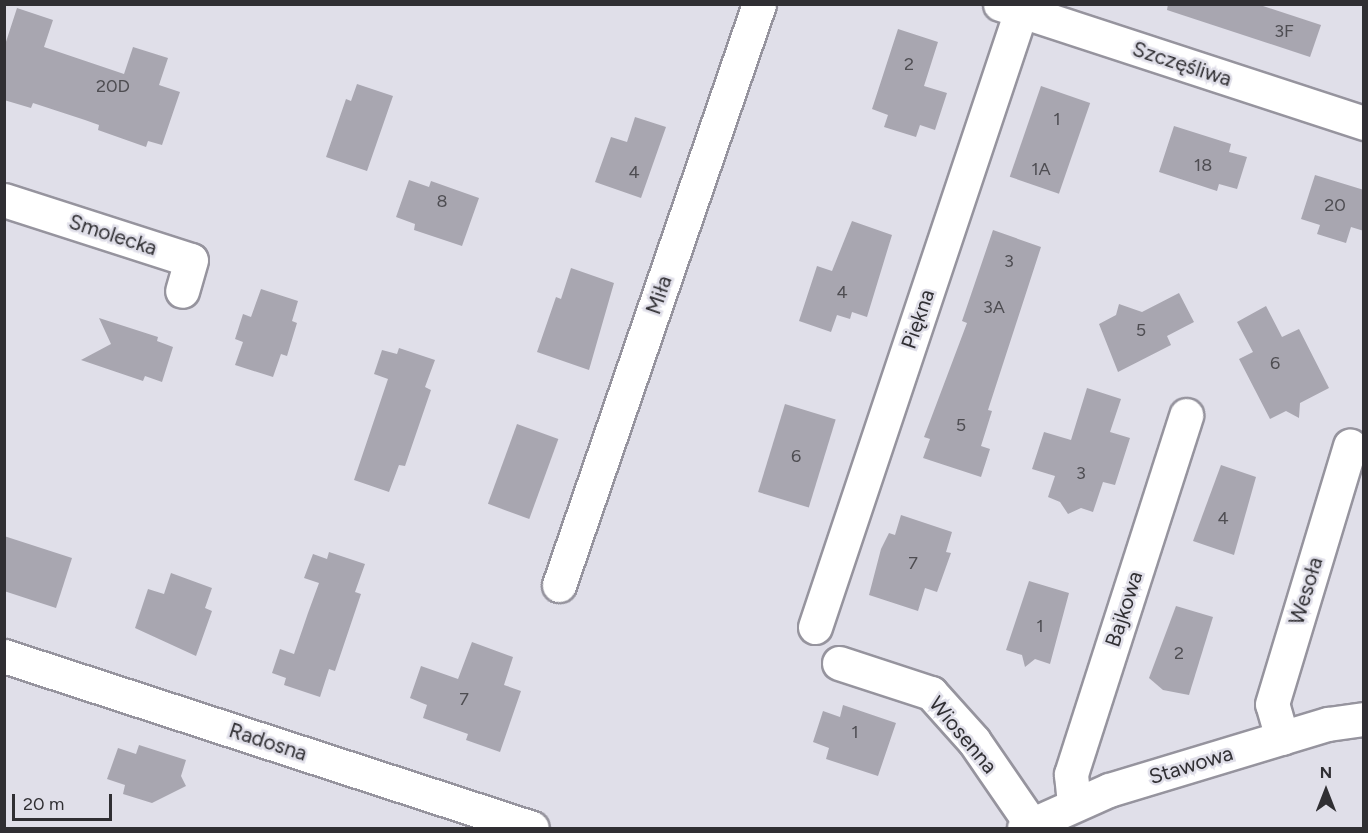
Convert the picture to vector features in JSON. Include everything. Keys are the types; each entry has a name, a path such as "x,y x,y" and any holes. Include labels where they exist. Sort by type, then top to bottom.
{"street":[{"name":"Miła","path":"559,585 759,4"},
{"name":"Szczęśliwa","path":"1011,8 1364,123"},
{"name":"Piękna","path":"815,627 1011,8"},
{"name":"Smolecka","path":"4,200 190,260 182,291"},
{"name":"Bajkowa","path":"1074,803 1071,774 1186,415"},
{"name":"Wesoła","path":"1282,738 1272,704 1350,445"},
{"name":"Radosna","path":"4,656 532,828"},
{"name":"Wiosenna","path":"839,663 931,693 974,741 1027,826"},
{"name":"Stawowa","path":"1027,826 1074,803 1328,724 1364,719"}],"building":[{"path":"1168,4 1257,4 1321,25 1310,57 1167,10"},
{"path":"17,8 53,20 44,47 124,74 133,47 168,58 159,85 180,92 162,145 148,141 146,147 98,130 99,125 85,120 33,103 31,108 4,100 4,48"},
{"path":"898,29 938,42 924,86 947,93 935,130 920,125 916,137 884,127 888,115 872,109"},
{"path":"357,84 393,96 367,171 326,157 346,99 351,101"},
{"path":"1041,86 1090,103 1059,194 1010,177"},
{"path":"635,117 666,127 641,198 595,182 611,137 627,142"},
{"path":"1174,126 1231,144 1229,152 1247,157 1237,189 1219,184 1217,191 1159,172"},
{"path":"1315,175 1364,190 1364,231 1351,227 1346,243 1317,234 1320,225 1301,219"},
{"path":"409,180 429,187 431,181 479,198 462,246 414,230 415,224 396,217"},
{"path":"852,221 892,235 867,317 852,312 850,319 837,315 831,332 799,321 817,266 832,271"},
{"path":"993,230 1041,247 988,410 992,411 981,446 990,449 981,477 923,458 930,439 924,437 967,323 962,321"},
{"path":"571,268 614,283 589,370 537,352 556,297 561,299"},
{"path":"261,289 298,301 292,321 297,323 287,356 281,354 273,377 235,365 243,342 235,339 243,314 251,317"},
{"path":"1179,293 1194,322 1167,336 1171,345 1118,372 1099,324 1116,315 1119,304 1142,312"},
{"path":"1266,306 1282,337 1299,329 1329,388 1300,403 1299,418 1286,411 1270,419 1239,359 1253,352 1237,322"},
{"path":"99,318 158,337 157,341 173,347 162,382 145,376 143,381 81,360 111,344"},
{"path":"399,348 435,360 425,387 431,390 405,466 399,465 389,492 354,480 388,379 374,374 382,350 397,354"},
{"path":"1087,388 1121,399 1110,432 1130,438 1115,485 1103,482 1093,512 1081,508 1068,514 1060,502 1048,497 1055,476 1032,469 1044,432 1071,440"},
{"path":"785,404 836,419 809,507 758,492"},
{"path":"517,424 558,439 529,519 488,504"},
{"path":"1221,465 1256,477 1234,555 1193,541"},
{"path":"901,515 952,532 946,552 951,553 937,592 925,588 918,611 869,595 881,549 889,533 895,535"},
{"path":"4,536 72,558 56,608 4,591"},
{"path":"329,552 365,564 355,592 361,594 335,671 329,669 320,697 284,685 286,678 272,673 280,649 294,654 319,583 304,578 313,554 327,559"},
{"path":"171,573 212,588 205,608 212,611 196,656 135,628 148,589 164,594"},
{"path":"1029,581 1069,593 1050,664 1035,659 1025,667 1022,655 1006,650"},
{"path":"1176,606 1213,617 1189,695 1163,690 1149,678"},
{"path":"472,642 513,657 504,685 521,691 500,752 466,740 468,734 423,718 427,705 410,698 421,666 458,679"},
{"path":"843,705 896,723 878,776 826,759 829,748 813,742 823,711 840,717"},
{"path":"139,745 186,760 181,776 186,786 152,803 123,794 125,785 107,779 118,748 136,754"}]}
